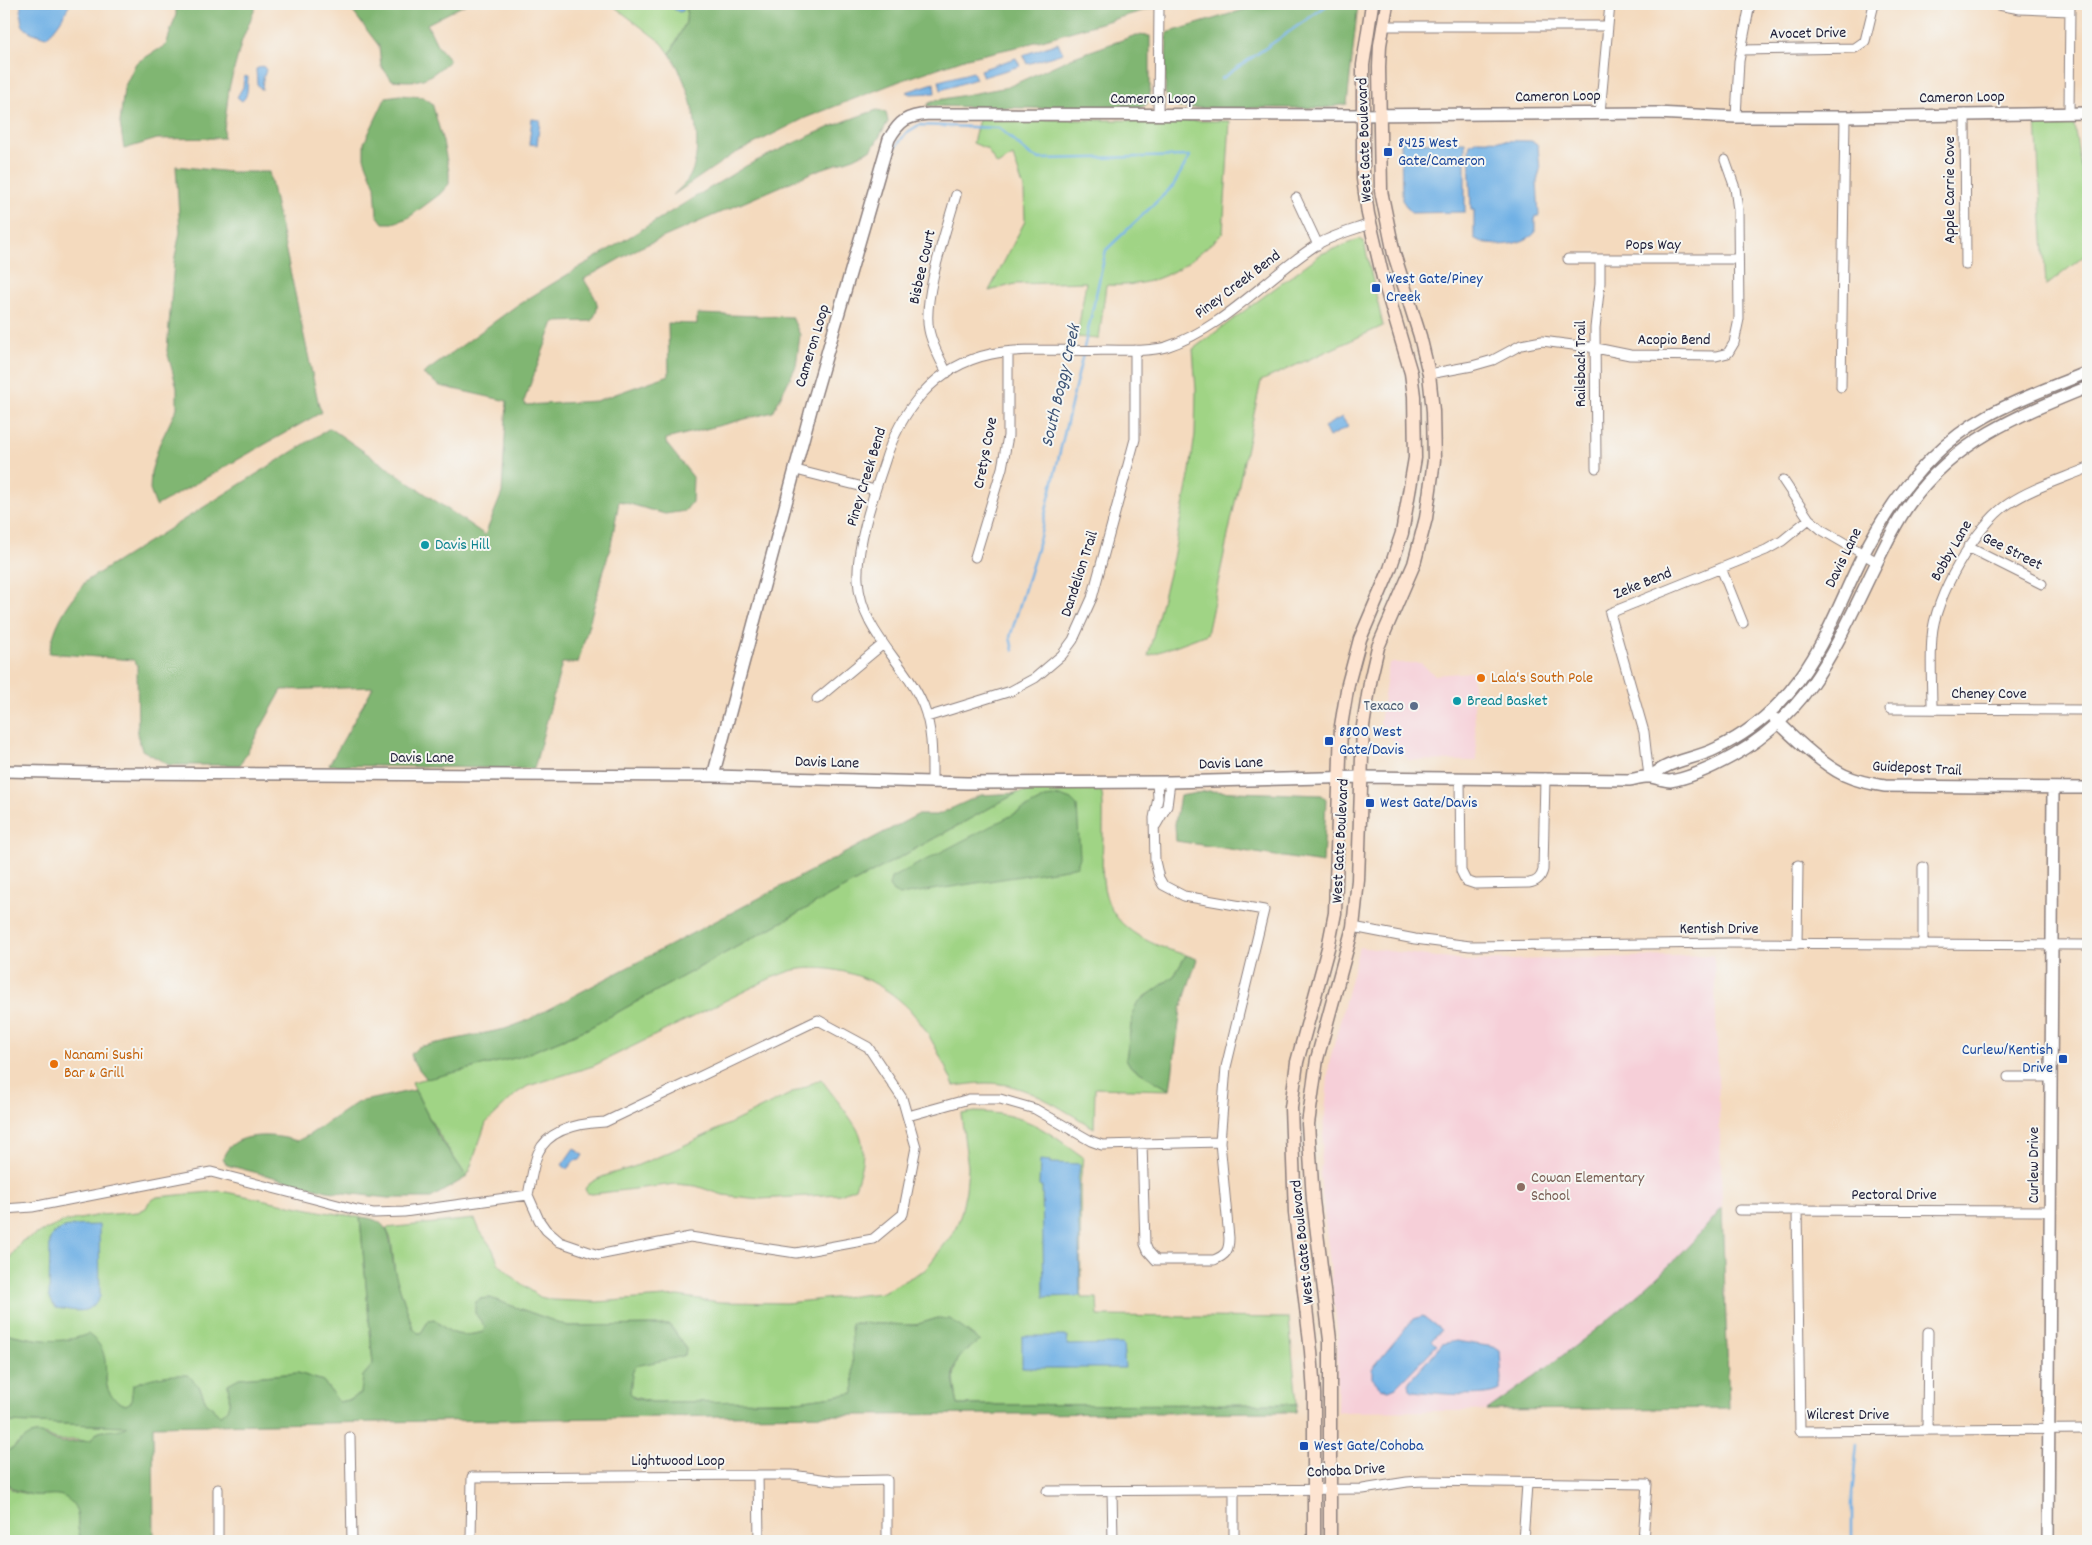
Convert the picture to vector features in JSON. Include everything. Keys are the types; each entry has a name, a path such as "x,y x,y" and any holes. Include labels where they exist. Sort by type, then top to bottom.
{"main road":[{"name":"West Gate Boulevard","path":"1314,1541 1313,1387 1311,1351 1295,1213 1290,1108 1295,1073 1328,948 1334,913 1341,726 1348,684 1360,639 1390,569 1402,534 1415,458 1412,379 1370,224 1364,178 1365,44 1372,4"},
{"name":"West Gate Boulevard","path":"1330,1541 1330,1340 1313,1200 1308,1124 1316,1059 1332,1009 1352,927 1358,880 1363,726 1371,677 1378,647 1414,564 1426,518 1434,460 1433,412 1429,374 1420,336 1385,221 1381,191 1379,67 1387,4"},
{"path":"1391,304 1403,319 1420,370 1422,373 1429,374"},
{"path":"1412,379 1422,389 1428,428 1434,446"},
{"path":"1308,1021 1320,1012 1332,1009"},
{"path":"1291,1122 1303,1193 1307,1200 1313,1200"}],"street":[{"path":"1158,115 1159,4"},
{"path":"1600,113 1610,4"},
{"path":"1736,117 1741,50 1750,4"},
{"name":"Avocet Drive","path":"1741,50 1855,48 1865,42 1874,4"},
{"path":"1993,4 2020,9 2070,7 2069,113"},
{"path":"1384,26 1607,26"},
{"name":"Cameron Loop","path":"713,776 813,402 889,139 897,126 911,116 929,114 1379,115 1656,113 1736,117 1845,117 2088,113"},
{"name":"Apple Carrie Cove","path":"1965,114 1966,265"},
{"path":"1841,387 1845,117"},
{"name":"Acopio Bend","path":"1429,374 1493,360 1520,345 1530,342 1555,342 1630,355 1716,356 1728,353 1734,343 1739,319 1738,197 1725,160"},
{"name":"Bisbee Court","path":"946,373 933,345 928,329 927,314 932,286 956,195"},
{"path":"1296,198 1318,245"},
{"name":"Piney Creek Bend","path":"932,782 932,741 927,717 909,679 882,645 862,604 858,584 857,562 875,490 898,427 916,399 929,385 946,373 990,354 1008,352 1135,350 1164,347 1205,330 1318,245 1370,224"},
{"name":"Pops Way","path":"1568,259 1738,259"},
{"name":"Railsback Trail","path":"1596,468 1596,313 1600,283 1600,260"},
{"name":"Dandelion Trail","path":"927,717 1022,686 1062,655 1074,640 1092,598 1135,439 1135,350"},
{"name":"Cretys Cove","path":"975,557 1002,468 1008,436 1008,352"},
{"name":"Davis Lane","path":"1649,777 1666,767 1715,749 1734,738 1769,712 1789,692 1806,670 1820,646 1863,555 1882,520 1898,495 1916,473 1963,431 1987,416 2088,372"},
{"name":"Davis Lane","path":"4,771 95,774 713,776 932,782 1170,782 1339,777 1629,780 1649,777 1669,781 1721,763 1742,751 1780,723 1800,702 1825,666 1877,562 1910,503 1946,463 1970,443 1996,427 2088,387"},
{"name":"Bobby Lane","path":"1932,709 1932,636 1935,619 1941,601 1968,547 1994,514 2008,504 2088,468"},
{"path":"796,470 875,490"},
{"path":"1783,480 1809,519 1835,540 1877,562"},
{"name":"Zeke Bend","path":"1649,777 1644,732 1610,613 1774,546 1809,519"},
{"name":"Gee Street","path":"1968,547 2042,584"},
{"path":"1721,568 1743,623"},
{"path":"817,699 882,645"},
{"name":"Cheney Cove","path":"1890,709 2088,710"},
{"name":"Guidepost Trail","path":"1769,712 1824,762 1843,775 1863,782 1885,786 2088,788"},
{"path":"1460,778 1461,871 1466,880 1475,884 1529,883 1541,877 1543,870 1545,778"},
{"path":"1142,1143 1145,1244 1148,1251 1156,1260 1214,1260 1222,1257 1229,1247 1220,1142 1226,1067 1264,910 1184,896 1167,888 1159,878 1155,861 1156,825 1154,818 1158,798 1157,782"},
{"path":"1156,825 1166,806 1170,782"},
{"name":"Curlew Drive","path":"2048,1541 2053,789"},
{"path":"1797,944 1798,866"},
{"path":"1923,867 1923,944"},
{"name":"Kentish Drive","path":"1352,927 1415,939 1470,946 2088,945"},
{"path":"818,1020 868,1047 902,1098 916,1147 903,1214 873,1239 796,1253 690,1237 598,1255 560,1242 546,1230 539,1220 528,1195 538,1153 552,1136 563,1130 586,1123 605,1122 818,1020"},
{"path":"2008,1077 2051,1077"},
{"path":"908,1116 969,1099 1000,1099 1035,1109 1097,1144 1220,1142"},
{"path":"4,1209 32,1207 211,1172 373,1213 404,1212 528,1195"},
{"name":"Pectoral Drive","path":"1739,1210 2050,1211"},
{"name":"Wilcrest Drive","path":"1797,1210 1800,1432 2088,1429"},
{"path":"1927,1430 1928,1332"},
{"path":"350,1437 352,1541"},
{"path":"758,1475 759,1541"},
{"name":"Lightwood Loop","path":"472,1541 472,1477 758,1475 792,1475 836,1481 887,1480 887,1541"},
{"name":"Cohoba Drive","path":"1047,1491 1363,1489 1407,1482 1647,1484 1643,1541"},
{"path":"1523,1541 1527,1484"},
{"path":"218,1489 218,1541"},
{"path":"1234,1490 1234,1541"},
{"path":"1112,1491 1113,1541"}],"shaded area":[{"path":"1389,663 1421,663 1434,675 1472,672 1477,761 1408,760 1380,723"},
{"name":"Cowan Elementary School","path":"1359,947 1466,961 1714,955 1729,1408 1337,1412 1338,1336 1320,1176 1329,1064"}],"green space":[{"path":"176,4 257,4 242,40 229,88 223,138 157,139 124,149 120,123 124,88 136,63 166,45 176,15"},
{"path":"347,4 466,4 427,24 437,45 450,60 424,79 410,81 392,80 381,66 379,46"},
{"path":"611,4 687,4 686,22 670,54 662,43"},
{"path":"687,4 1156,4 1156,7 1021,46 967,58 900,81 805,118 732,155 673,195 687,181 693,168 696,152 697,135 690,99 670,54 686,22"},
{"path":"1263,4 1358,4 1347,104 1324,108 1178,108 1169,103 1165,92 1167,33"},
{"path":"1136,35 1150,36 1150,98 1147,104 1140,108 1081,109 927,106 929,103 938,100 1008,87 1071,58"},
{"path":"400,95 423,97 432,103 443,142 449,171 449,184 440,194 408,218 393,223 383,223 377,215 375,186 364,158 364,143 386,97"},
{"path":"877,110 886,112 888,122 872,149 854,158 818,170 639,248 584,279 597,304 597,310 591,321 554,322 524,401 526,405 596,401 669,375 668,323 697,324 697,314 792,317 800,335 796,366 773,412 666,439 666,443 693,477 692,502 685,511 665,514 619,501 611,545 578,663 562,663 534,769 329,765 373,687 282,690 240,765 169,765 142,750 138,738 137,664 133,660 49,653 55,631 63,614 86,581 330,428 485,535 502,493 507,401 440,386 423,374 516,306 746,166 827,128"},
{"path":"979,119 1230,121 1223,233 1196,256 1157,279 1125,285 1106,285 1099,339 1077,337 1086,282 1015,284 989,291 1025,221 1024,189 1013,156 997,165 987,149 973,143"},
{"path":"2073,119 2088,210 2088,253 2046,286 2036,122"},
{"path":"176,166 230,172 269,172 319,406 322,412 156,506 150,490 151,472 159,445 177,408 177,388 167,351 174,262 180,232"},
{"path":"1359,239 1364,242 1383,326 1261,381 1207,634 1148,656 1173,558 1190,471 1195,434 1196,390 1193,349 1321,254"},
{"path":"1069,788 1101,789 1103,799 1103,880 1111,909 1118,919 1138,936 1186,955 1174,976 1144,997 1133,1012 1126,1059 1131,1067 1170,1090 1095,1088 1094,1128 1056,1105 1014,1087 985,1083 954,1086 935,1046 910,1010 874,983 845,972 830,969 815,968 789,971 771,978 593,1066 528,1086 517,1093 486,1123 467,1177 437,1131 412,1082 519,1057 587,1029 1017,793"},
{"path":"1208,791 1322,795 1326,800 1323,863 1176,841 1175,824 1180,796"},
{"path":"1017,793 587,1029 519,1057 427,1079 413,1062 411,1054 418,1047 505,1029 524,1022 917,815 937,815 981,795"},
{"path":"1060,796 1071,800 1077,806 1080,857 1077,866 900,895 893,892 889,886 891,878 1045,798"},
{"path":"1186,955 1197,959 1181,1009 1170,1090 1131,1067 1126,1059 1133,1012 1137,1003 1174,976"},
{"path":"821,1079 849,1117 861,1138 863,1157 855,1188 840,1194 760,1199 723,1195 696,1186 676,1184 592,1194 587,1193 585,1189 600,1178 636,1166 683,1146"},
{"path":"415,1090 437,1134 467,1177 431,1198 388,1198 327,1191 227,1165 223,1158 228,1149 245,1138 266,1136 297,1141 358,1102"},
{"path":"975,1112 1008,1116 1034,1124 1083,1157 1080,1183 1081,1298 1097,1298 1098,1316 1289,1318 1297,1404 958,1405 955,1372 962,1353 938,1318 915,1325 852,1323 855,1393 798,1401 652,1402 634,1397 630,1393 632,1374 635,1366 685,1355 686,1348 670,1325 568,1326 490,1298 479,1299 475,1313 485,1327 483,1332 468,1335 456,1334 446,1329 434,1319 429,1320 421,1333 418,1333 413,1328 395,1274 391,1239 386,1228 475,1219 499,1264 540,1297 552,1300 597,1302 678,1296 719,1302 786,1303 881,1293 925,1270 954,1232 961,1214 968,1167 961,1114"},
{"path":"221,1191 324,1212 360,1217 373,1365 363,1376 362,1393 352,1399 339,1402 323,1381 298,1373 240,1378 228,1384 229,1406 220,1415 206,1402 199,1386 134,1385 131,1402 126,1405 115,1402 107,1391 105,1364 98,1343 88,1335 58,1341 39,1340 9,1334 4,1343 4,1266 22,1241 63,1222 101,1215 138,1212 146,1208 149,1202 157,1197"},
{"path":"1722,1208 1729,1408 1487,1410 1581,1342 1641,1292 1696,1238"},
{"path":"360,1217 381,1223 386,1229 398,1282 413,1328 418,1333 421,1333 429,1320 434,1319 446,1329 456,1334 468,1335 483,1332 485,1327 475,1313 475,1303 479,1299 490,1298 568,1326 670,1325 686,1348 685,1355 635,1366 632,1374 630,1393 634,1398 652,1402 798,1401 854,1393 851,1323 915,1325 938,1318 950,1319 980,1341 962,1355 955,1367 954,1383 958,1405 1297,1404 1296,1412 719,1416 153,1426 154,1541 83,1541 79,1532 77,1511 67,1498 58,1495 30,1495 13,1489 9,1485 6,1481 4,1470 4,1452 12,1449 34,1434 41,1434 60,1442 80,1441 91,1440 94,1435 102,1431 121,1429 127,1426 4,1422 4,1343 9,1334 39,1340 58,1340 88,1334 102,1350 110,1393 116,1400 126,1405 131,1402 133,1385 153,1378 174,1375 188,1375 199,1386 206,1402 220,1415 229,1406 228,1384 239,1378 298,1373 323,1381 339,1402 352,1399 361,1393 363,1376 373,1364"},
{"path":"4,1422 127,1426 117,1431 99,1432 88,1441 58,1440 45,1434 19,1443 10,1454 6,1468 9,1487 24,1493 36,1495 55,1494 68,1498 77,1511 79,1532 83,1541 4,1541"}],"water":[{"path":"21,4 70,4 57,26 46,37 24,27 21,19"},
{"path":"666,4 685,4 683,11 679,12"},
{"path":"1058,43 1063,53 1027,64 1023,55"},
{"path":"1016,58 1020,66 983,77 980,70"},
{"path":"263,66 266,70 262,90 257,84 256,69"},
{"path":"973,72 976,79 941,90 939,81"},
{"path":"244,76 248,77 247,90 246,96 242,101 237,97 243,87"},
{"path":"934,83 935,93 910,94 906,92"},
{"path":"532,119 540,120 537,145 529,144"},
{"path":"1401,140 1405,140 1408,143 1465,142 1465,212 1411,213 1402,200"},
{"path":"1477,140 1531,141 1538,146 1540,170 1537,181 1539,216 1535,216 1535,233 1522,241 1496,245 1474,238 1474,210 1471,210 1469,150 1470,144"},
{"path":"2088,150 2088,192 2082,161 2083,154"},
{"path":"1342,417 1348,427 1329,437 1324,427"},
{"path":"574,1148 583,1155 580,1160 574,1161 567,1169 562,1165"},
{"path":"1040,1160 1050,1161 1050,1163 1080,1164 1078,1180 1080,1296 1044,1297 1042,1186 1039,1186"},
{"path":"99,1225 100,1297 86,1310 75,1311 55,1308 49,1296 50,1239 59,1230 65,1228"},
{"path":"1423,1316 1441,1330 1432,1340 1437,1345 1396,1387 1389,1390 1381,1388 1372,1378 1372,1369 1413,1319"},
{"path":"1022,1336 1068,1336 1067,1345 1123,1344 1125,1368 1022,1368"},
{"path":"1456,1341 1494,1347 1500,1351 1502,1380 1499,1390 1492,1393 1457,1395 1413,1391 1410,1389 1409,1383 1411,1379 1442,1344"}],"waterway":[{"name":"South Boggy Creek","path":"1221,79 1329,4"},
{"path":"894,149 906,133 919,125 999,128 1030,155 1040,159 1190,156 1173,186 1106,250 1084,348"},
{"name":"South Boggy Creek","path":"1013,650 1010,637 1037,549 1083,354"},
{"path":"1852,1537 1852,1494 1857,1444"}],"place":[{"name":"8425 West Gate/Cameron","path":"1388,152"},
{"name":"West Gate/Piney Creek","path":"1376,288"},
{"name":"Davis Hill","path":"425,545"},
{"name":"Lala's South Pole","path":"1481,678"},
{"name":"Bread Basket","path":"1457,701"},
{"name":"Texaco","path":"1414,706"},
{"name":"8800 West Gate/Davis","path":"1329,741"},
{"name":"West Gate/Davis","path":"1370,803"},
{"name":"Curlew/Kentish Drive","path":"2063,1059"},
{"name":"Nanami Sushi Bar & Grill","path":"54,1064"},
{"name":"Cowan Elementary School","path":"1521,1187"},
{"name":"West Gate/Cohoba","path":"1304,1446"}]}
